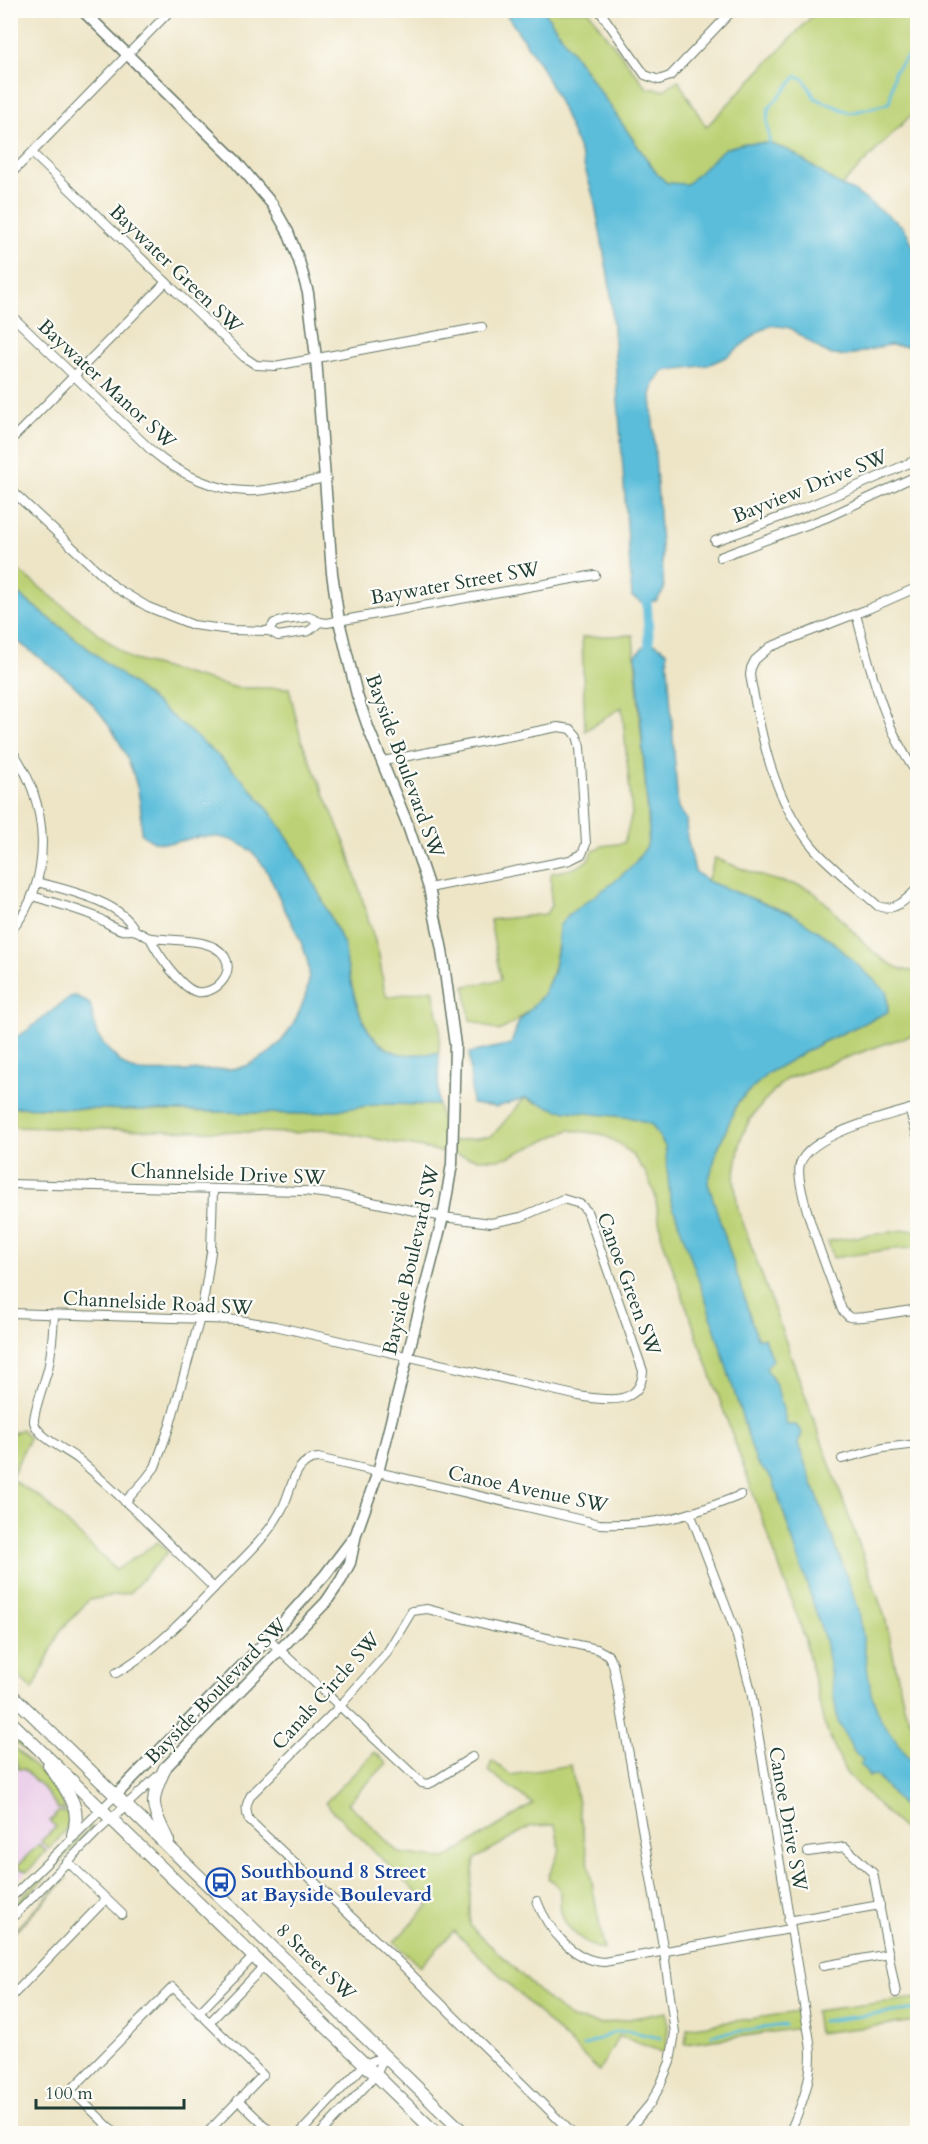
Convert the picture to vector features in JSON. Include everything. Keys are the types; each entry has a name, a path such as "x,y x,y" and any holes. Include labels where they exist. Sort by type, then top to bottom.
{"main road":[{"name":"8 Street SW","path":"10,1693 465,2133"},
{"name":"8 Street SW","path":"10,1721 437,2133"},
{"path":"37,1747 74,1802 77,1819 73,1835"},
{"path":"165,1768 154,1793 153,1807 171,1848"}],"street":[{"name":"Bayside Boulevard SW","path":"10,1920 127,1806 280,1651 326,1602 342,1580 350,1563 356,1534 378,1472 443,1217 453,1164 455,1045 442,950 429,888 357,695 339,621 332,573 316,357 308,293 299,261 288,232 272,204 234,159 82,10"},
{"path":"10,175 171,10"},
{"path":"599,10 645,75 659,80 670,76 733,10"},
{"name":"Baywater Green SW","path":"32,153 244,357 256,365 275,366 316,357"},
{"path":"10,441 166,282"},
{"name":"Baywater Manor SW","path":"10,314 163,461 197,479 235,490 255,491 325,478"},
{"path":"316,357 482,327"},
{"name":"Bayview Drive SW","path":"715,541 807,508 918,459"},
{"name":"Bayview Drive SW","path":"720,557 828,517 918,475"},
{"name":"Baywater Street SW","path":"10,489 117,588 148,607 193,625 268,632 278,636 309,631 320,622"},
{"name":"Baywater Street SW","path":"268,632 274,623 285,620 309,617 320,622 339,621 595,575"},
{"path":"918,587 770,647 755,660 750,675 761,734 770,766 789,813 813,848 883,908 889,909 898,905 918,888"},
{"path":"856,614 878,695 891,732 918,775"},
{"path":"383,761 558,726 571,729 577,736 580,747 586,844 582,854 570,860 429,888"},
{"path":"10,748 22,763 35,790 43,851 33,896 22,919 10,932"},
{"path":"37,882 107,905 130,919 135,930"},
{"path":"33,896 88,914 122,930 135,930 150,938 200,942 216,948 226,958 227,972 221,984 210,991 196,992 182,983 157,952 150,938"},
{"path":"918,1138 913,1108 837,1132 812,1149 800,1165 801,1190 842,1310 849,1317 857,1318 918,1310"},
{"name":"Channelside Drive SW","path":"10,1184 304,1191 339,1195 443,1217"},
{"path":"125,1502 146,1480 160,1455 200,1318 211,1252 213,1190"},
{"name":"Canoe Green SW","path":"408,1356 579,1396 601,1399 623,1399 639,1388 642,1380 643,1371 587,1211 580,1204 563,1199 521,1217 491,1223 443,1217"},
{"name":"Channelside Road SW","path":"10,1313 239,1320 408,1356"},
{"path":"54,1314 48,1367 34,1414 36,1426 44,1435 76,1457 214,1588 164,1640 147,1654 116,1673"},
{"path":"842,1459 883,1448 918,1444"},
{"name":"Canoe Avenue SW","path":"214,1588 262,1540 283,1507 298,1469 306,1460 318,1458 599,1524 628,1525 658,1522 690,1515 741,1495"},
{"name":"Canoe Drive SW","path":"690,1515 736,1634 751,1691 811,2055 801,2108 789,2133"},
{"name":"Bayside Boulevard SW","path":"116,1795 268,1639 325,1575 356,1534"},
{"name":"Canals Circle SW","path":"573,2133 400,1963 249,1820 246,1807 251,1795 340,1706 386,1654 412,1611 427,1609 597,1649 608,1655 615,1671 664,1952 675,2033 670,2062 660,2086 650,2104 625,2133"},
{"path":"268,1639 422,1783 433,1782 472,1757"},
{"path":"10,1899 116,1795"},
{"path":"808,1852 845,1847 873,1873 896,1993"},
{"path":"68,1862 122,1914"},
{"path":"10,1998 106,1899"},
{"path":"537,1901 549,1925 564,1941 586,1958 604,1962 664,1952 880,1905"},
{"path":"823,1966 889,1954"},
{"path":"200,2013 254,1956"},
{"path":"210,2022 264,1966"},
{"path":"116,2133 71,2090 173,1987 263,2075 206,2133"},
{"path":"299,2133 365,2064 385,2056"},
{"path":"320,2133 376,2075 385,2056"},
{"path":"238,2100 273,2133"}],"shaded area":[{"path":"10,1744 61,1798 65,1813 70,1813 69,1822 60,1837 11,1888"}],"green space":[{"path":"544,11 589,11 647,88 664,90 678,80 706,127 817,11 917,11 917,109 841,186 790,151 768,143 745,143 724,149 687,185 667,183 657,174"},
{"path":"10,564 131,659 237,688 289,688 301,739 347,848 379,955 387,997 433,989 440,1025 439,1053 402,1054 386,1048 378,1041 360,1015 348,970 345,947 298,855 264,804 229,766 203,743 11,588"},
{"path":"633,635 649,830 647,846 639,859 618,880 559,926 552,975 546,989 528,1012 499,1031 470,1020 465,986 501,980 490,920 546,914 551,906 551,873 582,865 593,851 602,846 624,843 632,814 622,707 585,731 582,637"},
{"path":"715,858 761,876 802,886 812,891 861,940 888,963 917,971 917,1034 786,1079 750,1119 741,1138 734,1178 738,1209 885,1617 905,1710 917,1734 917,1843 846,1773 824,1724 804,1636 662,1238 655,1195 646,1173 620,1144 601,1134 569,1130 508,1157 479,1159 324,1129 295,1133 11,1127 11,1107 305,1114 383,1104 438,1105 447,1142 492,1136 525,1098 535,1103 738,1102 768,1073 821,1043 888,1012 887,993 794,915 707,881"},
{"path":"917,1230 917,1248 892,1249 833,1258 828,1241"},
{"path":"22,1429 29,1438 11,1478 11,1434"},
{"path":"11,1479 41,1498 116,1570 158,1542 168,1552 129,1593 89,1600 60,1631 33,1690 11,1669"},
{"path":"10,1732 35,1761 11,1738"},
{"path":"10,1744 50,1783 65,1810 58,1809 44,1789 23,1769 18,1769 17,1763 11,1756"},
{"path":"375,1752 387,1763 348,1803 399,1853 445,1859 533,1804 488,1771 492,1761 511,1775 571,1765 604,1950 579,1937 568,1927 562,1915 560,1890 548,1878 560,1849 555,1825 531,1826 475,1859 470,1892 470,1926 550,2002 572,2019 601,2024 667,2012 668,2029 665,2053 619,2036 599,2071 454,1931 420,1967 394,1942 429,1905 325,1803"},
{"path":"58,1812 70,1813 70,1818 63,1833 49,1849 41,1841 56,1827 50,1821"},
{"path":"91,1826 93,1828 11,1913 11,1908"},
{"path":"39,1844 46,1851 28,1871 20,1869 18,1865"},
{"path":"67,1878 11,1936 11,1934"},
{"path":"917,1998 917,2021 818,2033 815,2011"},
{"path":"797,2012 802,2028 685,2044 687,2028"}],"water":[{"path":"504,11 544,11 657,174 667,183 687,184 724,149 745,143 768,143 790,151 841,186 852,190 901,225 908,234 917,257 917,347 888,345 847,356 832,355 790,328 772,325 760,331 728,356 708,365 664,371 655,381 651,395 664,590 656,601 641,602 632,597 610,286 594,199 581,155 561,106 540,64"},
{"path":"10,588 107,663 190,732 229,766 264,804 298,855 345,947 348,970 360,1015 371,1033 386,1048 397,1053 412,1055 439,1053 438,1105 383,1104 305,1114 11,1107 11,1040 70,997 76,996 90,1004 96,1031 117,1059 128,1068 166,1072 241,1068 270,1052 287,1033 305,998 309,974 301,943 268,874 249,850 237,842 223,838 201,837 163,843 148,839 141,833 138,793 126,755 105,720 79,690 11,636"},
{"path":"656,644 667,652 678,809 686,819 687,838 695,871 707,881 794,915 832,941 887,992 888,1012 821,1043 768,1073 738,1102 717,1151 708,1183 757,1338 764,1338 772,1360 766,1368 777,1387 787,1425 796,1425 802,1433 798,1444 859,1610 871,1693 882,1722 917,1766 917,1823 876,1775 869,1776 860,1765 863,1760 855,1753 838,1722 825,1640 773,1480 756,1462 707,1304 670,1198 665,1146 652,1125 633,1118 558,1110 525,1098 497,1107 472,1104 469,1053 511,1044 519,1021 543,995 553,973 559,926 569,914 614,882 634,864 647,846 649,830 636,655 644,646"}],"waterway":[{"path":"770,145 767,120 769,108 797,76 804,79 815,98 850,113 887,104 890,101 894,72 918,44"},
{"path":"646,588 650,660"},
{"path":"822,2021 918,2009"},
{"path":"712,2035 785,2025"},
{"path":"584,2046 615,2032 627,2031 660,2038"}],"place":[{"name":"Southbound 8 Street at Bayside Boulevard","path":"220,1883"}]}
